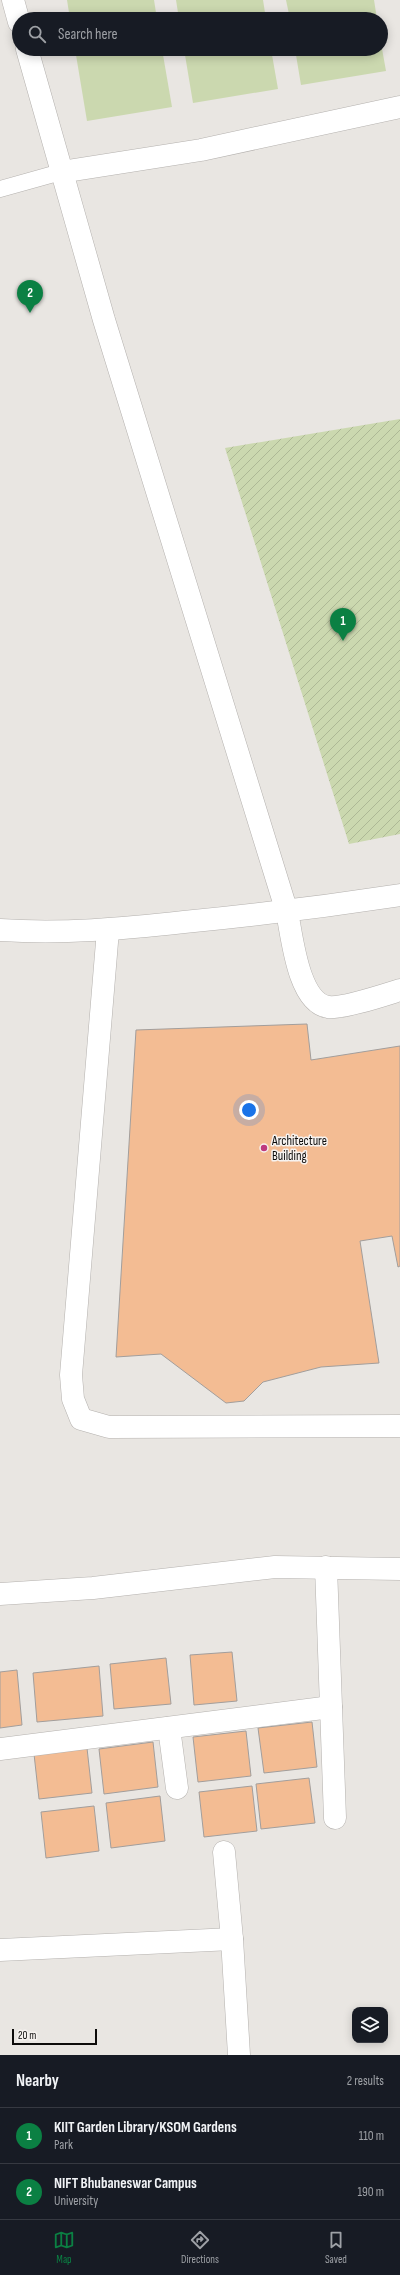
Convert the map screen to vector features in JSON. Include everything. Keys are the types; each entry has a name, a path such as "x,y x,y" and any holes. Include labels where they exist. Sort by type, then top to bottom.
{"street":[{"path":"13,0 16,12"},
{"path":"29,56 104,320 287,912 302,983 313,998 327,1007 356,1003 400,990"},
{"path":"61,172 201,150 400,107"},
{"path":"0,930 41,932 108,930 287,912 400,895"},
{"path":"108,930 71,1375 72,1399 81,1419 110,1427 400,1426"},
{"path":"0,1594 93,1588 275,1567 400,1569"},
{"path":"326,1567 335,1818"},
{"path":"0,1749 331,1707"},
{"path":"169,1728 176,1788"},
{"path":"224,1852 232,1939 239,2055"},
{"path":"0,1950 232,1939"}],"lane":[{"path":"0,189 61,172"}],"green space":[{"path":"67,0 154,0 156,12 69,12"},
{"path":"176,0 263,0 265,12 178,12"},
{"path":"286,0 374,0 376,12 289,12"},
{"path":"76,56 163,56 172,107 87,121"},
{"path":"185,56 272,56 278,89 193,103"},
{"path":"296,56 383,56 386,71 301,85"},
{"path":"400,419 400,834 349,844 225,448"}],"building":[{"name":"Architecture Building","path":"307,1024 311,1060 400,1046 400,1266 398,1267 392,1236 360,1241 379,1363 321,1367 263,1382 244,1401 226,1403 161,1354 116,1357 136,1030"},
{"path":"232,1652 237,1701 194,1705 190,1655"},
{"path":"166,1658 171,1704 114,1709 110,1664"},
{"path":"99,1666 103,1716 37,1722 33,1673"},
{"path":"17,1670 22,1725 0,1728 0,1672"},
{"path":"312,1722 317,1767 264,1773 258,1728"},
{"path":"246,1731 251,1776 198,1782 193,1737"},
{"path":"153,1742 158,1787 104,1794 99,1749"},
{"path":"87,1748 92,1793 39,1799 34,1754"},
{"path":"309,1778 315,1823 261,1829 256,1784"},
{"path":"252,1786 257,1831 204,1837 199,1792"},
{"path":"160,1796 165,1841 111,1848 106,1803"},
{"path":"94,1806 99,1851 46,1858 41,1812"}],"place":[{"name":"NIFT Bhubaneswar Campus","path":"30,313"},
{"name":"KIIT Garden Library/KSOM Gardens","path":"343,641"},
{"name":"Architecture Building","path":"264,1148"}]}
